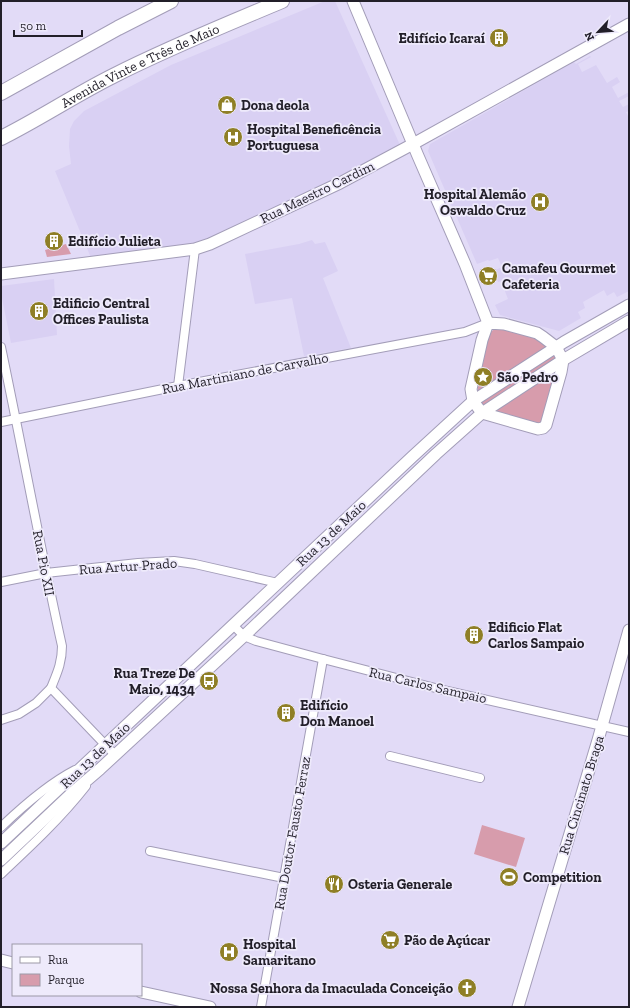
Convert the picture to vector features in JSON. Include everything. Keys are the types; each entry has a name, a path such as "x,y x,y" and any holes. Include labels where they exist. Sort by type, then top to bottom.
{"highway":[{"path":"1,93 118,28 171,1"},
{"name":"Avenida Vinte e Três de Maio","path":"1,138 111,77 192,38 282,1"}],"main road":[{"path":"353,1 465,264 488,323 482,340 471,389 473,401 482,413 538,429 543,428 546,425 563,360 556,347 544,337 504,324 488,323"},
{"name":"Rua Maestro Cardim","path":"1,274 195,249 210,244 340,183 414,144 629,24"},
{"name":"Rua 13 de Maio","path":"1,843 473,401 556,347 629,305"},
{"name":"Rua 13 de Maio","path":"1,860 244,636 436,454 482,413 563,360 629,321"},
{"name":"Rua Cincinato Braga","path":"518,1007 629,630"},
{"path":"1,960 12,963"},
{"path":"142,992 210,1007"}],"street":[{"path":"178,386 195,249"},
{"name":"Rua Martiniano de Carvalho","path":"1,422 178,386 465,332 488,323"},
{"name":"Rua Pio XII","path":"1,347 62,646 61,662 51,688"},
{"name":"Rua Artur Prado","path":"1,582 46,573 138,563 174,561 195,564 278,583"},
{"name":"Rua Carlos Sampaio","path":"233,625 244,636 323,660 443,690 629,732"},
{"name":"Rua Doutor Fausto Ferraz","path":"261,1007 323,660"},
{"path":"1,720 18,714 36,704 51,688 115,755"},
{"path":"390,756 480,778"},
{"path":"1,827 20,808 66,774 85,765"},
{"path":"1,874 70,806 100,769"},
{"path":"150,851 284,878"}],"shaded area":[{"name":"Hospital Beneficência Portuguesa","path":"325,1 335,1 400,145 296,199 203,241 181,248 91,258 55,171 71,164 69,146 70,129 74,121 84,111 171,65"},
{"name":"Hospital Alemão Oswaldo Cruz","path":"590,56 591,57 578,64 582,72 596,65 607,83 617,77 620,82 612,87 618,98 629,92 629,96 619,101 623,107 629,104 629,111 626,112 629,118 629,291 617,297 614,292 607,296 604,290 583,302 585,308 578,312 581,318 559,331 500,315 495,305 508,299 501,281 498,282 493,271 502,267 498,258 477,264 428,151 430,144 574,62 576,64"},
{"path":"312,240 315,244 325,242 338,271 323,278 351,348 304,356 292,298 255,304 245,254 299,244"},
{"path":"54,279 57,335 11,343 1,293 1,286"}],"green space":[{"path":"66,244 71,254 47,257 45,250"},
{"path":"496,328 502,328 536,337 553,350 559,362 541,425 486,411 476,397 489,334"},
{"path":"482,825 525,838 516,867 474,854"}],"place":[{"name":"Edifício Icaraí","path":"499,38"},
{"name":"Dona deola","path":"227,105"},
{"name":"Hospital Beneficência Portuguesa","path":"233,137"},
{"name":"Hospital Alemão Oswaldo Cruz","path":"540,202"},
{"name":"Edifício Julieta","path":"54,241"},
{"name":"Camafeu Gourmet Cafeteria","path":"488,276"},
{"name":"Edificio Central Offices Paulista","path":"39,311"},
{"name":"São Pedro","path":"483,377"},
{"name":"Edificio Flat Carlos Sampaio","path":"474,635"},
{"name":"Rua Treze De Maio, 1434","path":"209,681"},
{"name":"Edifício Don Manoel","path":"286,713"},
{"name":"Competition","path":"509,877"},
{"name":"Osteria Generale","path":"334,884"},
{"name":"Pão de Açúcar","path":"390,940"},
{"name":"Hospital Samaritano","path":"229,952"},
{"name":"Nossa Senhora da Imaculada Conceição","path":"467,988"}]}
